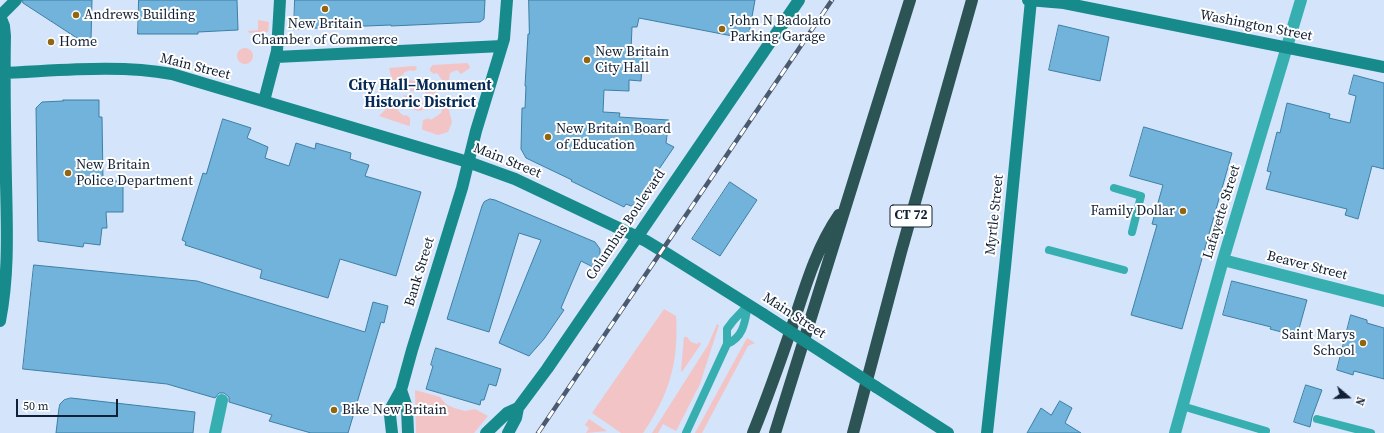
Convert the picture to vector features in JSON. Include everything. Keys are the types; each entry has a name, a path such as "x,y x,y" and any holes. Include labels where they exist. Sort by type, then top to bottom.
{"highway":[{"path":"775,433 910,0"},
{"name":"CT 72","path":"853,433 903,244 972,0"},
{"path":"753,433 775,376 816,256 828,233 847,204"}],"street":[{"path":"0,321 5,289 8,242 2,73 5,33 0,16 16,0"},
{"path":"264,101 276,57 280,0"},
{"name":"Bank Street","path":"392,433 390,415 391,408 401,390 502,46 506,28 507,0"},
{"name":"Columbus Boulevard","path":"508,433 516,418 518,408 799,0"},
{"name":"Washington Street","path":"1030,0 1064,3 1384,67"},
{"name":"Myrtle Street","path":"987,433 1006,260 1030,0"},
{"name":"Lafayette Street","path":"1175,433 1223,260 1301,0"},
{"path":"276,57 502,46"},
{"name":"Main Street","path":"2,73 110,70 156,71 186,77 468,162 515,179 662,250 948,433"},
{"name":"Beaver Street","path":"1223,260 1384,301"},
{"path":"401,390 407,408 408,433"},
{"path":"215,433 222,400"},
{"name":"Columbus Boulevard","path":"486,433 507,413 518,408"}],"lane":[{"path":"1114,188 1141,196 1132,232"},
{"path":"1049,250 1124,270"},
{"path":"686,433 727,344 727,329 748,305"},
{"path":"727,344 735,340 743,328 748,305"},
{"path":"1182,406 1266,431 1265,433"},
{"path":"1317,418 1370,433"}],"shaded area":[{"path":"258,20 269,22 268,32 249,33 248,31 258,30"},
{"path":"245,48 252,53 253,56 248,63 245,64 238,59 237,56 242,49"},
{"path":"467,63 470,68 461,74 457,70 450,73 449,79 453,84 449,91 444,89 443,86 445,84 437,73 434,74 430,71 430,68 433,65"},
{"path":"417,67 416,70 405,72 399,79 400,81 398,84 393,83 389,68"},
{"path":"420,77 426,79 429,83 434,83 433,88 435,89 436,94 425,93 425,88 421,85 418,86 415,91 404,90 408,85 409,80 414,81 414,79"},
{"path":"403,95 414,97 415,102 420,105 423,103 425,98 435,100 431,104 431,108 426,108 419,111 406,105 406,100"},
{"path":"392,99 396,100 397,103 395,104 399,112 410,118 409,126 379,116"},
{"path":"443,106 448,107 452,122 448,132 438,135 423,130 423,120 429,118 430,120 434,118 441,113"},
{"path":"664,309 676,316 677,333 674,363 666,391 660,405 643,433 621,433 592,413"},
{"path":"717,324 719,325 700,384 676,431 663,424 658,433 652,433 708,345"},
{"path":"684,337 687,337 691,342 697,344 699,342 701,344 682,372 681,370"},
{"path":"747,338 755,343 748,346 702,433 695,433"},
{"path":"415,390 440,397 446,404 454,408 465,411 475,409 488,416 474,433 416,433"},
{"path":"589,419 607,431 586,433 589,428 585,425"}],"building":[{"name":"Andrews Building","path":"23,0 92,0 91,40 80,40 23,3"},
{"path":"139,0 237,0 238,30 198,32 198,34 138,34"},
{"path":"295,0 485,0 484,19 480,22 294,29"},
{"path":"529,0 755,0 748,39 639,18 637,27 632,27 631,50 643,51 641,81 629,80 629,91 604,90 603,112 620,113 619,117 669,120 666,143 674,147 636,203 631,206 626,204 624,207 526,158 521,149 522,108 525,108 529,34"},
{"path":"1059,25 1109,37 1100,81 1049,70"},
{"path":"1354,75 1384,83 1384,169 1372,166 1358,219 1345,215 1347,209 1266,189 1271,172 1267,171 1277,132 1280,133 1287,103 1330,114 1329,118 1350,123 1356,96 1349,94"},
{"name":"New Britain Police Department","path":"63,100 99,100 99,117 102,117 103,181 123,181 123,212 106,212 107,228 102,228 100,245 84,243 83,247 38,241 36,108 42,102"},
{"path":"223,119 251,128 247,138 268,147 265,158 289,166 296,143 315,149 316,143 351,153 350,159 369,165 365,176 421,192 396,276 340,259 328,298 260,278 262,270 185,245 186,242 182,240 203,173 206,174"},
{"path":"1144,127 1232,153 1182,329 1131,315 1157,225 1152,224 1163,185 1130,176"},
{"path":"730,182 757,200 720,256 692,239"},
{"path":"490,199 595,242 600,249 600,256 593,267 581,261 561,308 564,310 544,339 529,356 499,343 541,240 519,233 489,332 447,319 482,206 484,202"},
{"path":"34,265 197,281 365,332 373,302 388,306 384,323 381,322 348,433 311,433 269,421 272,415 229,402 229,397 224,393 219,393 215,398 167,384 23,369"},
{"path":"1232,281 1307,300 1297,336 1270,329 1271,327 1223,315"},
{"name":"Saint Marys School","path":"1351,315 1367,320 1367,323 1384,328 1384,379 1354,371 1353,375 1337,370"},
{"path":"436,348 501,369 496,386 489,384 484,400 481,400 480,405 426,389 433,366 431,365"},
{"path":"1306,385 1322,390 1310,427 1294,422"},
{"path":"71,398 195,412 193,433 56,433 60,404 64,400"},
{"path":"1060,401 1072,408 1065,423 1081,433 1027,433 1041,408 1051,415"}],"railway":[{"path":"538,433 832,0"}],"place":[{"name":"New Britain Chamber of Commerce","path":"325,9"},
{"name":"Andrews Building","path":"76,15"},
{"name":"John N Badolato Parking Garage","path":"722,29"},
{"name":"Home","path":"51,42"},
{"name":"New Britain City Hall","path":"587,60"},
{"name":"New Britain Board of Education","path":"548,137"},
{"name":"New Britain Police Department","path":"68,173"},
{"name":"Family Dollar","path":"1183,211"},
{"name":"Saint Marys School","path":"1363,343"},
{"name":"Bike New Britain","path":"334,410"}],"district":[{"name":"City Hall–Monument Historic District","path":"420,94"}]}
